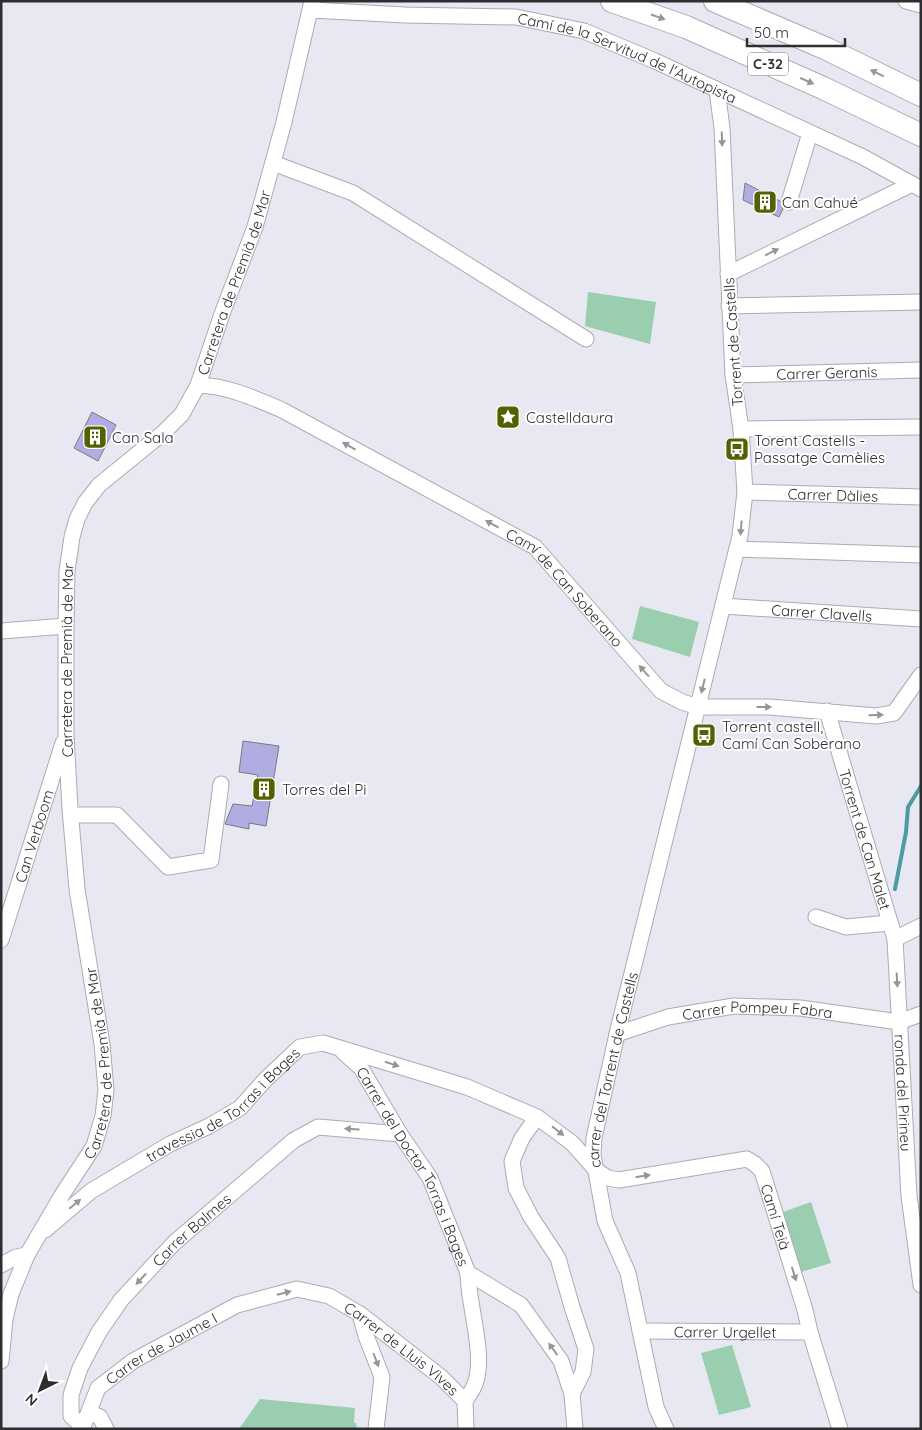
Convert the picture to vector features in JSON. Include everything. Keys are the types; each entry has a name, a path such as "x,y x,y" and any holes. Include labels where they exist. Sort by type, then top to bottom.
{"highway":[{"name":"C-32","path":"612,1 686,27 823,88 921,135"},
{"name":"C-32","path":"715,1 827,49 921,95"}],"street":[{"path":"906,1 921,5"},
{"name":"Camí de la Servitud de l'Autopista","path":"312,6 405,15 516,17 584,31 863,157 916,187"},
{"name":"Carretera de Premià de Mar","path":"1,1361 5,1319 11,1294 27,1255 62,1195 94,1146 103,1116 106,1090 102,1044 76,889 66,734 68,564 77,519 85,503 99,485 163,433 182,414 198,385 222,314 255,227 312,6"},
{"name":"Torrent de Castells","path":"698,708 740,536 745,492 741,429 733,375 722,128 717,90"},
{"path":"789,202 810,133"},
{"path":"273,163 353,192 586,339"},
{"path":"728,274 916,187"},
{"path":"729,306 921,302"},
{"name":"Carrer Geranis","path":"733,375 921,370"},
{"name":"Camí de Can Soberano","path":"198,385 213,386 246,395 282,410 535,548 661,691 682,702 698,708 770,707 876,716 894,713 921,674"},
{"path":"741,429 921,426"},
{"name":"Carrer Dàlies","path":"745,492 921,497"},
{"path":"737,549 921,555"},
{"name":"Carrer Clavells","path":"723,606 921,619"},
{"path":"1,631 66,626"},
{"name":"carrer del Torrent de Castells","path":"666,1429 656,1407 628,1273 606,1221 593,1155 594,1138 617,1034 698,708"},
{"name":"Torrent de Can Malet","path":"827,711 895,939"},
{"name":"Can Verboom","path":"1,940 66,734"},
{"path":"71,815 117,815 168,867 211,860 221,784"},
{"path":"816,918 846,927 889,923"},
{"path":"895,939 921,926"},
{"name":"ronda del Pirineu","path":"895,939 921,1285"},
{"name":"Carrer Pompeu Fabra","path":"617,1034 668,1017 734,1006 800,1008 900,1022"},
{"name":"ronda del Pirineu","path":"900,1022 921,1014"},
{"name":"travessia de Torras i Bages","path":"38,1236 91,1191 170,1144 209,1126 240,1108 265,1080 300,1047 323,1043 467,1087 537,1117 572,1143 597,1171"},
{"name":"Carrer del Doctor Torras i Bages","path":"340,1049 361,1068 400,1134 430,1178 468,1272 521,1305 561,1361 572,1394 575,1429"},
{"path":"537,1117 522,1138 512,1161 516,1188 531,1217 558,1258 586,1348 583,1372 572,1394"},
{"name":"Carrer Balmes","path":"83,1428 71,1416 71,1395 80,1368 99,1332 121,1300 174,1243 294,1140 318,1127 400,1134"},
{"name":"Camí Teià","path":"597,1171 608,1178 619,1180 747,1159 762,1171 840,1429"},
{"path":"1,1265 16,1257 27,1255"},
{"name":"Carrer de Lluis Vives","path":"237,1305 297,1290 329,1296 360,1314 441,1377 465,1401 475,1384 478,1364 477,1342 468,1288 468,1272"},
{"name":"Carrer de Jaume I","path":"83,1428 98,1388 133,1361 237,1305"},
{"path":"360,1314 366,1336 382,1377 376,1429"},
{"name":"Carrer Urgellet","path":"640,1331 810,1332"},
{"path":"465,1401 466,1429"},
{"path":"88,1412 100,1417 106,1429"}],"green space":[{"path":"588,292 656,302 650,344 585,326"},
{"path":"640,606 699,622 690,657 632,639"},
{"path":"811,1202 831,1263 801,1272 783,1212"},
{"path":"732,1345 751,1407 719,1415 701,1353"},
{"path":"260,1399 355,1408 354,1423 356,1423 357,1429 239,1429"}],"building":[{"name":"Can Cahué","path":"745,183 780,201 783,209 779,217 743,200"},
{"name":"Can Sala","path":"92,412 116,425 98,461 74,448"},
{"name":"Torres del Pi","path":"243,741 279,746 266,826 249,823 249,829 225,824 233,804 252,806 258,775 239,772"}],"waterway":[{"path":"895,889 906,832 908,807 921,786"}],"place":[{"name":"Can Cahué","path":"765,202"},
{"name":"Castelldaura","path":"508,417"},
{"name":"Can Sala","path":"95,437"},
{"name":"Torent Castells - Passatge Camèlies","path":"737,449"},
{"name":"Torrent castell, Camí Can Soberano","path":"704,735"},
{"name":"Torres del Pi","path":"264,789"}]}
